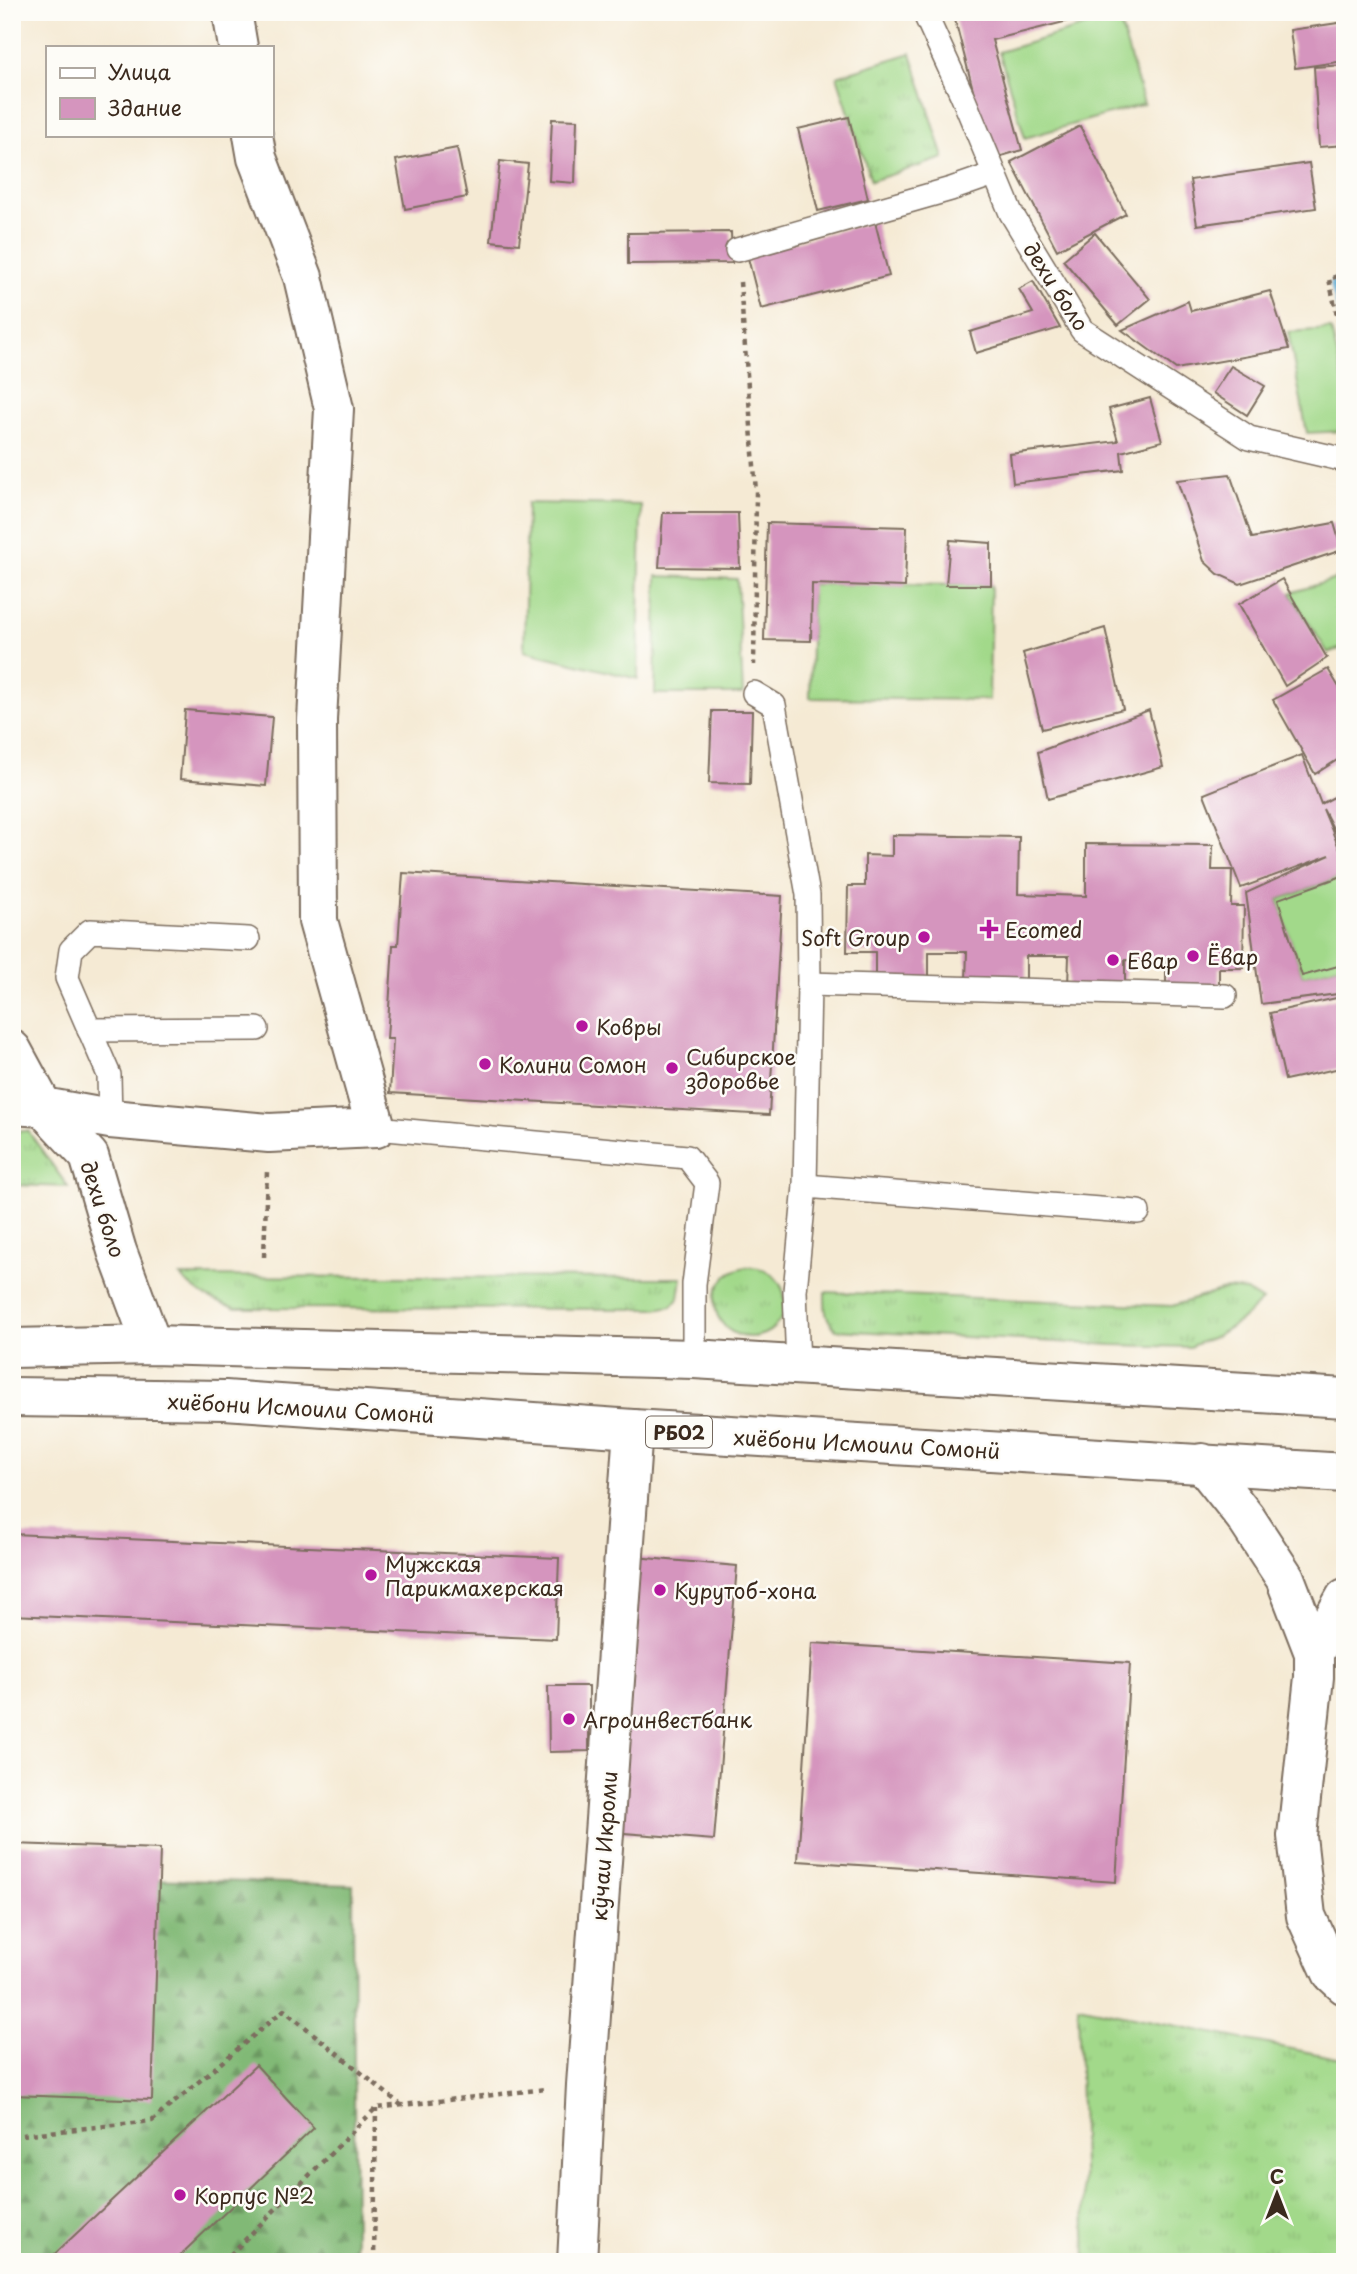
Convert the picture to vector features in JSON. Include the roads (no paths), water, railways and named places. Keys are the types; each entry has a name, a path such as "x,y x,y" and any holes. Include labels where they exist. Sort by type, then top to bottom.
{"main road":[{"path":"232,12 238,46"},
{"path":"28,1106 110,1119 269,1133 376,1128 318,921 317,720 334,409 303,277 257,158 253,136"},
{"name":"дехи боло","path":"12,1050 28,1106 89,1156 117,1251 152,1345"},
{"path":"12,1334 57,1347"},
{"path":"12,1348 152,1345 694,1359 1345,1398"},
{"name":"хиёбони Исмоили Сомонӣ","path":"12,1397 225,1400 633,1429 1345,1473"},
{"name":"кӯчаи Икроми","path":"577,2262 586,2085 633,1429"},
{"path":"1202,1463 1245,1517 1279,1568 1314,1653 1314,1676 1297,1836 1306,1916 1332,1973 1345,1985"},
{"path":"1314,1653 1345,1598"}],"lane":[{"name":"дехи боло","path":"924,12 962,95 1010,213 1082,330 1249,438 1345,460"},
{"path":"737,250 951,189 994,174"},
{"path":"754,694 775,705 808,895 805,1186 795,1291 798,1364"},
{"path":"110,1119 109,1075 67,978 71,950 90,931 248,939"},
{"path":"809,984 1225,996"},
{"path":"89,1030 257,1029"},
{"path":"376,1128 687,1157 707,1183 694,1284 694,1359"},
{"path":"805,1186 1138,1212"}],"waterway":[{"path":"1336,284 1345,320"}],"place":[{"name":"Ecomed","path":"989,929"},
{"name":"Soft Group","path":"924,937"},
{"name":"Ёвар","path":"1193,956"},
{"name":"Евар","path":"1113,960"},
{"name":"Ковры","path":"582,1026"},
{"name":"Колини Сомон","path":"485,1064"},
{"name":"Сибирское здоровье","path":"672,1068"},
{"name":"Мужская Парикмахерская","path":"371,1575"},
{"name":"Курутоб-хона","path":"660,1590"},
{"name":"Агроинвестбанк","path":"569,1719"},
{"name":"Корпус №2","path":"180,2195"}]}
